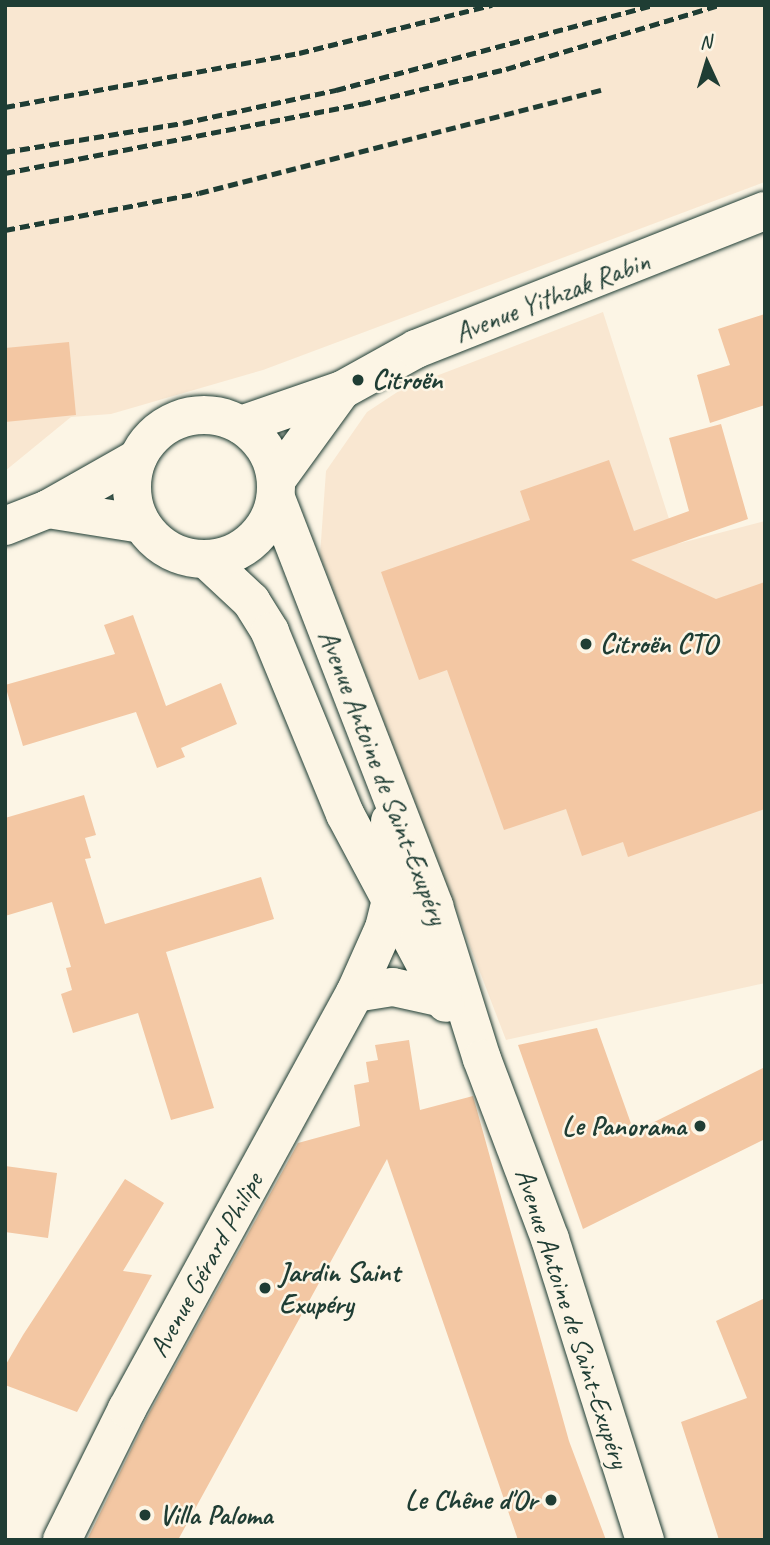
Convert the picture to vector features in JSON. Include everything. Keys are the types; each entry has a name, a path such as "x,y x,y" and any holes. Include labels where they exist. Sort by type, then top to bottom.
{"street":[{"name":"Avenue Yithzak Rabin","path":"241,425 342,390 416,349 765,211"},
{"name":"Avenue Yithzak Rabin","path":"276,488 342,390"},
{"path":"218,416 241,425 258,439 276,488 268,522 252,541 230,554 206,559 181,555 159,543 142,524 134,503 132,481 138,458 151,438 182,419 218,416"},
{"path":"5,526 48,509 138,458"},
{"name":"Avenue Antoine de Saint-Exupéry","path":"276,488 387,788 434,906 482,1059 550,1239 645,1540"},
{"path":"48,509 142,524"},
{"name":"Avenue Antoine de Saint-Exupéry","path":"206,559 251,601 270,632 345,814 443,998 482,1059"},
{"name":"Avenue Gérard Philipe","path":"62,1540 127,1409 355,993 384,928 391,899 393,848 387,788"},
{"path":"355,993 393,987 443,998"}],"shaded area":[{"path":"5,5 765,5 765,182 263,370 111,414 71,417 5,471"},
{"path":"603,312 677,544 765,521 765,983 506,1040 320,555 326,471 367,412 402,389"}],"building":[{"path":"765,314 765,405 710,423 697,375 730,365 718,329"},
{"path":"69,342 76,415 5,422 5,348"},
{"name":"Citroën CTO","path":"721,424 748,519 631,560 716,599 765,582 765,809 628,857 623,842 582,856 566,809 504,830 447,670 419,680 381,572 530,520 520,491 609,460 634,531 689,511 669,438"},
{"path":"133,615 166,706 221,683 237,724 181,748 185,757 157,768 136,712 23,746 5,685 115,654 104,625"},
{"path":"84,795 96,835 85,838 91,858 85,859 105,924 261,877 274,919 166,952 214,1108 171,1120 138,1013 73,1033 61,994 72,990 66,968 71,967 52,902 5,916 5,818"},
{"name":"Le Panorama","path":"597,1028 634,1132 765,1067 765,1139 583,1229 518,1045"},
{"name":"Jardin Saint Exupéry","path":"409,1040 420,1110 473,1096 569,1441 606,1540 518,1540 387,1159 178,1540 87,1540 146,1419 298,1143 360,1126 354,1085 369,1082 366,1062 378,1060 375,1045"},
{"path":"5,1166 57,1173 48,1238 5,1232"},
{"path":"125,1179 164,1203 123,1271 152,1275 77,1412 5,1385 5,1366 23,1335"},
{"path":"765,1298 765,1540 719,1540 681,1422 747,1398 716,1321"}],"railway":[{"path":"5,107 299,53 492,5"},
{"path":"5,152 183,123 336,90 654,5"},
{"path":"5,173 361,104 506,69 720,5"},
{"path":"5,230 199,193 605,89"}],"place":[{"name":"Citroën","path":"358,380"},
{"name":"Citroën CTO","path":"586,644"},
{"name":"Le Panorama","path":"700,1126"},
{"name":"Jardin Saint Exupéry","path":"265,1288"},
{"name":"Le Chêne d'Or","path":"551,1500"},
{"name":"Villa Paloma","path":"145,1515"}]}
